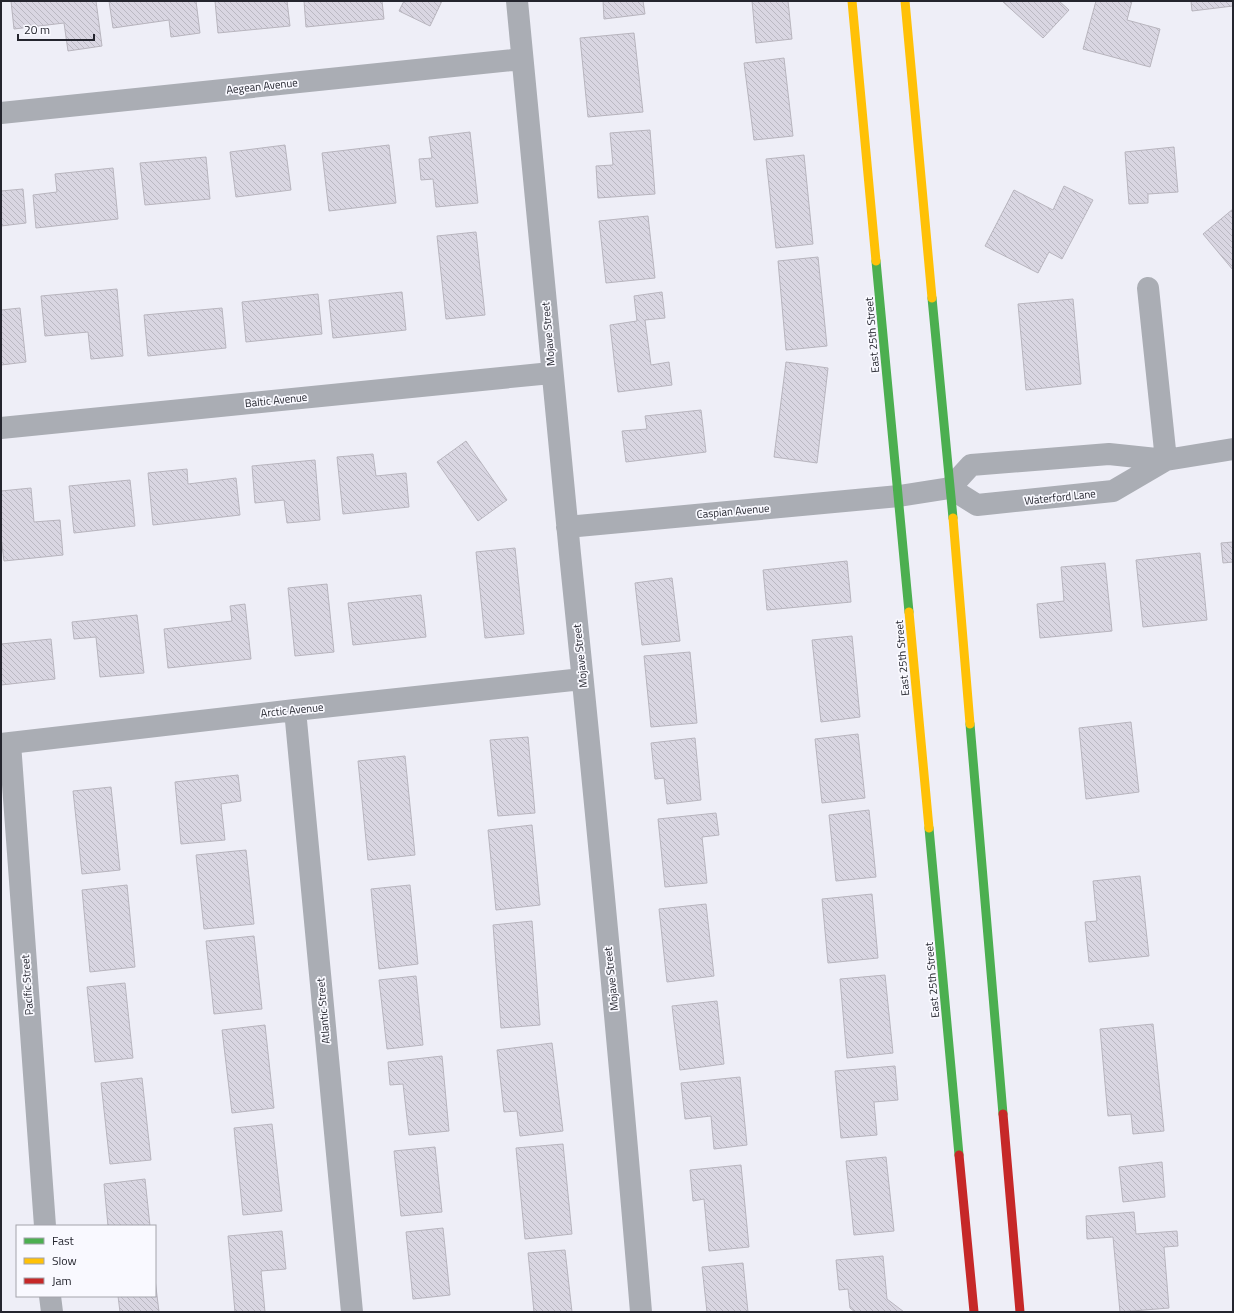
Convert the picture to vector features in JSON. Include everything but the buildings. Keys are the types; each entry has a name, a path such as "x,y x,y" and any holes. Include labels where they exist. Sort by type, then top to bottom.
{"street":[{"name":"Mojave Street","path":"517,1 551,373 623,1101 641,1312"},
{"name":"East 25th Street","path":"852,1 974,1312"},
{"path":"905,1 950,488 1020,1312"},
{"name":"Aegean Avenue","path":"1,113 522,59"},
{"path":"1148,288 1166,460"},
{"name":"Baltic Avenue","path":"1,428 551,373"},
{"name":"Waterford Lane","path":"1166,460 1113,491 977,505 950,488 971,465 1109,454 1166,460 1233,449"},
{"path":"899,496 950,488"},
{"name":"Caspian Avenue","path":"567,527 899,496"},
{"name":"Arctic Avenue","path":"5,744 295,710 582,679"},
{"name":"Atlantic Street","path":"295,710 352,1312"},
{"name":"Pacific Street","path":"5,744 45,1225"},
{"path":"50,1297 52,1312"}],"traffic: fast":[{"path":"876,261 909,612"},
{"path":"932,298 953,518"},
{"path":"970,724 1003,1114"},
{"path":"929,828 959,1155"}],"traffic: slow":[{"path":"852,1 876,261"},
{"path":"905,1 932,298"},
{"path":"953,518 970,724"},
{"path":"909,612 929,828"}],"traffic: jam":[{"path":"1003,1114 1020,1312"},
{"path":"959,1155 974,1312"}]}
